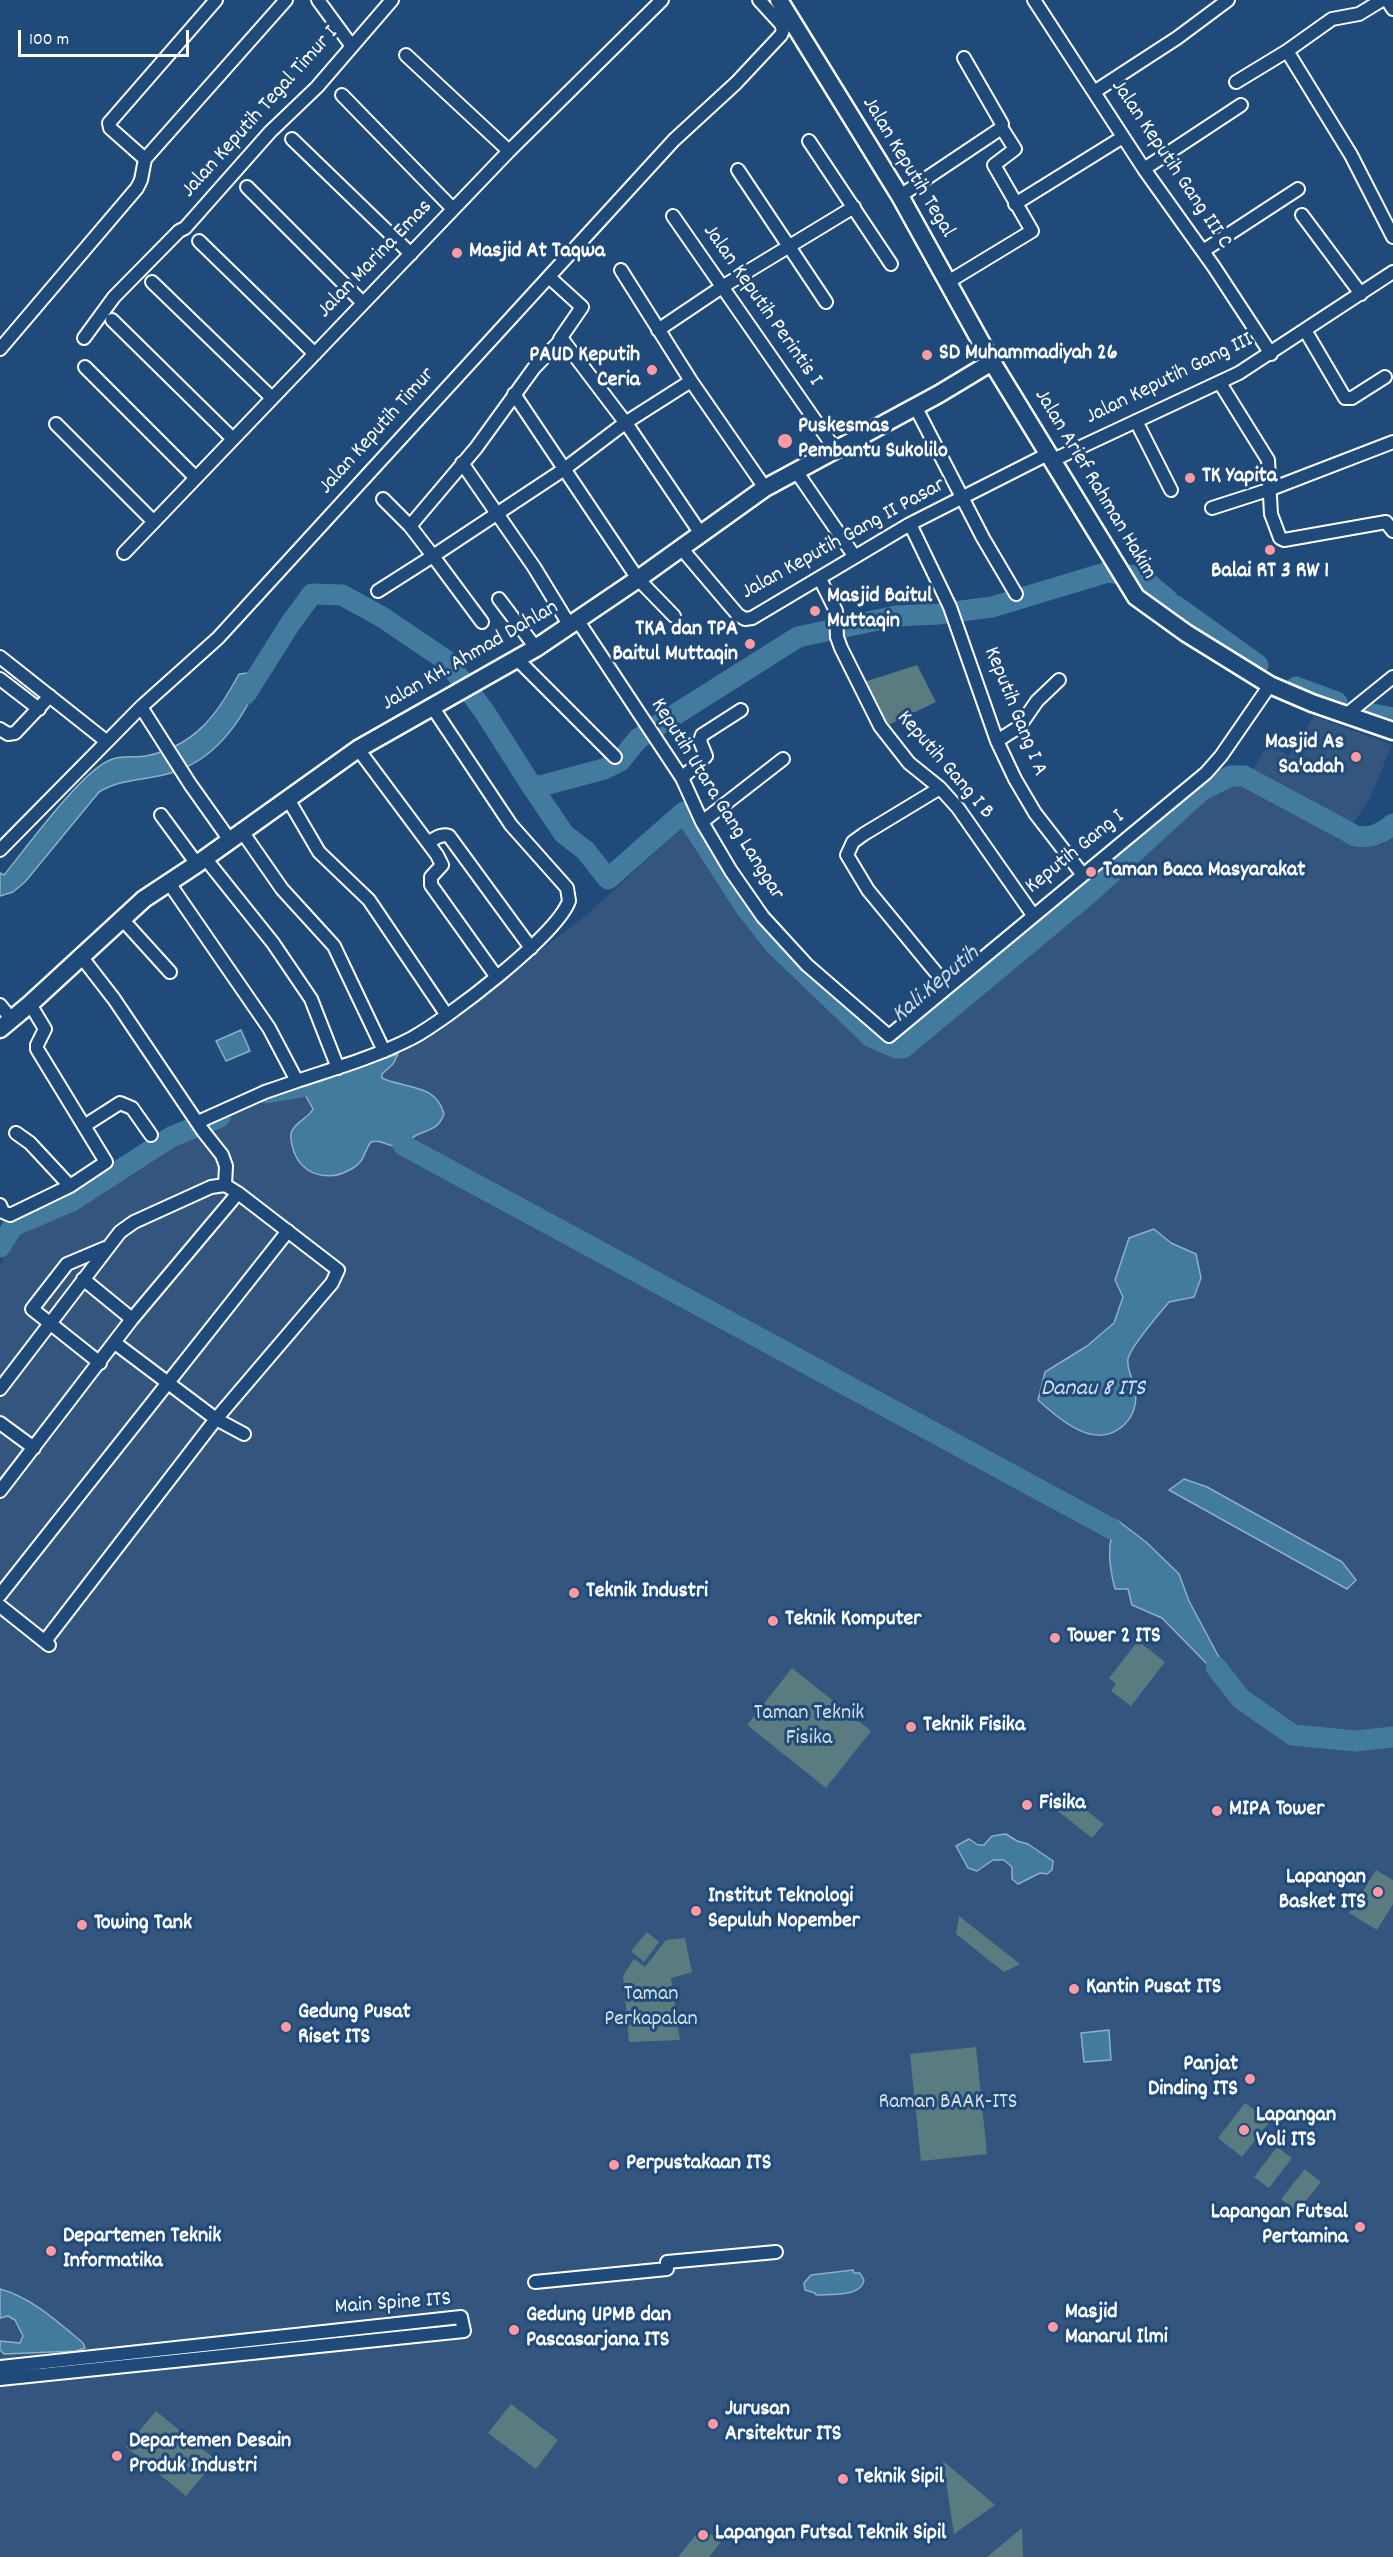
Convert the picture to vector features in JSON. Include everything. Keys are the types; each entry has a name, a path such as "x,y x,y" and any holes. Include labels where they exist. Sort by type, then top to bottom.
{"street":[{"path":"145,159 110,128 109,123 216,0"},
{"path":"0,349 136,188 141,180 145,159 286,0"},
{"path":"318,0 351,45"},
{"name":"Jalan Keputih Tegal Timur I","path":"84,338 114,297 179,231 185,228 270,132 317,87 392,0"},
{"name":"Jalan Marina Emas","path":"124,553 509,151 662,0"},
{"path":"759,0 776,4"},
{"name":"Jalan Keputih Gang III C","path":"1034,0 1144,169 1203,251 1271,354"},
{"path":"1094,92 1168,45 1228,0"},
{"path":"1236,82 1287,51 1324,24 1341,17 1359,14 1382,0"},
{"path":"1388,0 1393,9"},
{"name":"Jalan Keputih Timur","path":"1,847 141,707 218,638 674,140 736,83 781,35 782,26 776,4"},
{"name":"Jalan Keputih Tegal","path":"776,4 900,196 992,362"},
{"path":"1287,51 1351,155 1393,237"},
{"path":"406,55 509,151"},
{"path":"948,282 1032,231 994,165 1015,149 964,57"},
{"path":"342,95 453,209"},
{"path":"1144,169 1241,105"},
{"path":"900,196 1001,127"},
{"path":"1015,204 1123,137"},
{"path":"292,139 411,254"},
{"path":"809,141 891,264"},
{"path":"738,170 826,302"},
{"path":"247,187 363,303"},
{"path":"1203,251 1298,189"},
{"path":"658,330 722,287 854,207"},
{"path":"1302,215 1361,294"},
{"name":"Jalan Keputih Perintis I","path":"673,216 835,449"},
{"path":"198,241 315,354"},
{"path":"621,270 691,381 765,488"},
{"name":"Jalan Keputih Gang III","path":"1051,457 1220,383 1271,354 1393,272"},
{"path":"410,526 483,438 534,368 564,341 582,307 549,277"},
{"path":"152,282 272,398"},
{"path":"112,320 233,439"},
{"path":"1305,330 1345,398 1352,398 1385,377"},
{"path":"564,341 625,423 701,534"},
{"name":"Jalan KH. Ahmad Dahlan","path":"6,1024 144,899 169,884 358,749 536,648 638,579 765,488 992,362"},
{"name":"Jalan Arief Rahman Hakim","path":"992,362 1138,600 1171,624 1270,685 1393,731"},
{"path":"85,367 196,478"},
{"path":"378,591 563,470 625,423 691,381"},
{"path":"1220,383 1267,457 1271,514 1277,534 1282,540 1386,522 1393,531"},
{"path":"514,394 638,579 674,616"},
{"path":"915,406 983,538 1016,594"},
{"path":"1136,421 1171,490"},
{"path":"56,424 154,522"},
{"path":"1212,508 1271,489 1393,442"},
{"name":"Jalan Keputih Gang II Pasar","path":"681,548 738,615 745,619 757,616 910,524 1051,457"},
{"name":"Keputih Utara Gang Langgar","path":"462,463 655,737 682,778 702,822 731,871 783,942 836,992 889,1036"},
{"path":"796,471 855,556"},
{"path":"383,500 410,526 482,622"},
{"name":"Keputih Gang I A","path":"910,524 950,607 997,741 1015,779 1035,813 1083,875"},
{"name":"Keputih Gang I B","path":"820,579 837,616 837,637 880,726 909,763 940,788 958,808 997,867 1033,915"},
{"path":"499,599 536,648"},
{"path":"0,657 106,741"},
{"path":"517,659 615,757"},
{"path":"1346,715 1393,677"},
{"path":"0,679 39,709"},
{"path":"997,741 1019,727 1037,701 1059,680"},
{"name":"Keputih Gang I","path":"889,1036 1210,768 1270,685"},
{"path":"0,729 8,734 15,732 50,696"},
{"path":"141,707 169,747 190,784 333,946 384,1051"},
{"path":"200,1126 265,1092 356,1063 414,1036 531,948 547,934 566,908 569,901 567,888 511,825 433,708"},
{"path":"682,778 706,756 700,741 702,735 741,710"},
{"path":"358,749 437,855 442,865 430,876 432,885 496,976"},
{"path":"702,822 783,759"},
{"path":"940,788 893,815 851,845 848,858 868,890 947,986"},
{"path":"288,799 319,852 369,900 446,1014"},
{"path":"161,815 273,944 311,999 338,1068"},
{"path":"428,843 445,834 449,836 531,948"},
{"path":"169,884 262,1018 297,1081"},
{"path":"121,918 170,972"},
{"path":"80,955 114,999 222,1155 226,1166 225,1185"},
{"path":"0,1205 3,1212 10,1215 70,1186 105,1162 37,1049 45,1029 30,1004"},
{"path":"0,1005 6,1024"},
{"path":"84,1126 120,1103 128,1104 151,1135"},
{"path":"16,1133 30,1143 70,1186"},
{"path":"0,1389 105,1248 120,1232 134,1222 211,1187 225,1185 238,1193 338,1269 337,1276 216,1419 47,1643 0,1606"},
{"path":"0,1491 132,1319 238,1193"},
{"path":"0,1595 288,1231"},
{"path":"100,1363 33,1312 32,1307 67,1264 105,1248"},
{"path":"83,1279 132,1319"},
{"path":"115,1343 216,1419 244,1434"},
{"path":"0,1423 34,1448"},
{"path":"535,2282 667,2269 667,2262 776,2252"},
{"name":"Main Spine ITS","path":"0,2367 107,2362 223,2356 464,2331 461,2317 221,2343 107,2362 0,2379"},
{"path":"339,2330 340,2344"},
{"path":"221,2343 223,2356"}],"shaded area":[{"path":"1314,716 1392,745 1369,800 1350,828 1252,771 1268,744 1289,756"},
{"name":"Institut Teknologi Sepuluh Nopember","path":"1236,767 1380,846 1393,834 1393,2557 0,2557 0,1265 14,1236 203,1130 280,1082 397,1044 453,1016 583,918 684,826 767,944 838,1016 889,1055"}],"green space":[{"path":"917,665 936,702 886,726 864,682"},
{"path":"1138,1641 1165,1662 1131,1706 1111,1691 1116,1684 1109,1678"},
{"name":"Taman Teknik Fisika","path":"792,1668 871,1731 826,1788 747,1725"},
{"path":"1066,1795 1104,1824 1092,1838 1055,1809"},
{"name":"Lapangan Basket ITS","path":"1376,1870 1393,1880 1393,1904 1377,1930 1349,1913"},
{"path":"959,1916 1020,1964 1004,1972 956,1934"},
{"path":"647,1932 659,1942 644,1962 631,1951"},
{"name":"Taman Perkapalan","path":"685,1938 692,1972 671,1978 680,2040 629,2042 623,1976 634,1959 645,1967 666,1940"},
{"name":"Raman BAAK-ITS","path":"976,2047 987,2154 921,2161 910,2054"},
{"name":"Lapangan Voli ITS","path":"1245,2103 1270,2121 1242,2157 1218,2138"},
{"path":"1277,2147 1292,2158 1269,2188 1254,2177"},
{"path":"1305,2169 1321,2182 1297,2212 1281,2199"},
{"path":"511,2404 558,2440 536,2469 488,2433"},
{"path":"156,2411 216,2460 186,2496 126,2447"},
{"path":"943,2461 995,2505 954,2534"},
{"name":"Lapangan Futsal Teknik Sipil","path":"702,2527 721,2542 709,2557 678,2557"},
{"path":"1022,2528 1023,2557 987,2557"}],"water":[{"path":"264,671 240,717 218,745 191,765 174,772 127,781 99,792 25,882 13,892 0,896 0,873 4,875 70,794 98,767 114,758 146,756 178,745 203,727 222,703 239,674"},
{"path":"241,1030 250,1051 226,1061 216,1041"},
{"path":"398,1054 393,1064 382,1074 382,1078 419,1088 434,1097 444,1114 440,1122 402,1145 371,1142 360,1162 353,1168 336,1175 319,1175 304,1167 294,1152 291,1138 295,1126 313,1109 301,1087"},
{"name":"Danau 8 ITS","path":"1154,1229 1171,1243 1196,1254 1201,1278 1194,1297 1169,1302 1130,1354 1128,1368 1136,1395 1134,1411 1128,1421 1114,1432 1103,1435 1091,1434 1057,1417 1038,1400 1045,1372 1087,1346 1114,1323 1123,1297 1115,1280 1129,1238"},
{"path":"1184,1479 1207,1487 1342,1562 1356,1580 1347,1589 1169,1490"},
{"path":"1117,1520 1146,1542 1179,1574 1189,1601 1222,1663 1212,1669 1162,1618 1132,1605 1128,1589 1115,1589 1111,1572 1110,1546"},
{"path":"1006,1834 1017,1841 1028,1844 1053,1861 1052,1870 1018,1884 1012,1879 1012,1867 1004,1860 993,1860 977,1871 968,1868 956,1846 969,1839 978,1845 984,1845 992,1836"},
{"path":"1109,2030 1111,2060 1084,2062 1081,2033"},
{"path":"853,2270 854,2273 860,2273 864,2280 858,2289 852,2292 816,2295 805,2290 804,2283 811,2275"},
{"path":"0,2289 23,2298 44,2312 83,2343 85,2348 76,2351 4,2354 0,2350 0,2341 20,2343 23,2336 15,2320 8,2316 0,2318"}],"waterway":[{"path":"246,694 290,624 312,594 342,595 382,617 447,661 484,711 533,788 604,769 620,761 638,739 798,637 896,616 939,614 992,607 1108,572 1141,577 1168,600"},
{"path":"1176,606 1258,665"},
{"path":"1296,687 1337,702"},
{"path":"1362,712 1393,718"},
{"name":"Kali Keputih","path":"533,788 564,834 585,850 608,879 684,812 746,908 775,945 871,1037 896,1048 903,1048 1086,896 1202,790 1231,776 1244,776 1356,836 1367,837 1393,824"},
{"path":"266,1093 301,1087"},
{"path":"0,1247 13,1226 72,1201 171,1137 220,1117"},
{"path":"403,1145 1112,1529"},
{"path":"1216,1667 1241,1699 1293,1735 1356,1741 1393,1737"}],"place":[{"name":"Masjid At Taqwa","path":"457,253"},
{"name":"SD Muhammadiyah 26","path":"927,355"},
{"name":"PAUD Keputih Ceria","path":"652,370"},
{"name":"Puskesmas Pembantu Sukolilo","path":"785,441"},
{"name":"TK Yapita","path":"1190,478"},
{"name":"Balai RT 3 RW 1","path":"1270,550"},
{"name":"Masjid Baitul Muttaqin","path":"815,611"},
{"name":"TKA dan TPA Baitul Muttaqin","path":"750,644"},
{"name":"Masjid As Sa'adah","path":"1356,757"},
{"name":"Taman Baca Masyarakat","path":"1091,872"},
{"name":"Teknik Industri","path":"574,1593"},
{"name":"Teknik Komputer","path":"773,1621"},
{"name":"Tower 2 ITS","path":"1055,1638"},
{"name":"Teknik Fisika","path":"911,1727"},
{"name":"Fisika","path":"1027,1805"},
{"name":"MIPA Tower","path":"1217,1811"},
{"name":"Lapangan Basket ITS","path":"1378,1892"},
{"name":"Institut Teknologi Sepuluh Nopember","path":"696,1911"},
{"name":"Towing Tank","path":"82,1925"},
{"name":"Kantin Pusat ITS","path":"1074,1989"},
{"name":"Gedung Pusat Riset ITS","path":"286,2027"},
{"name":"Panjat Dinding ITS","path":"1250,2079"},
{"name":"Lapangan Voli ITS","path":"1244,2130"},
{"name":"Perpustakaan ITS","path":"614,2165"},
{"name":"Lapangan Futsal Pertamina","path":"1360,2227"},
{"name":"Departemen Teknik Informatika","path":"51,2251"},
{"name":"Masjid Manarul Ilmi","path":"1053,2327"},
{"name":"Gedung UPMB dan Pascasarjana ITS","path":"514,2330"},
{"name":"Jurusan Arsitektur ITS","path":"713,2424"},
{"name":"Departemen Desain Produk Industri","path":"117,2456"},
{"name":"Teknik Sipil","path":"843,2479"},
{"name":"Lapangan Futsal Teknik Sipil","path":"703,2535"}]}
